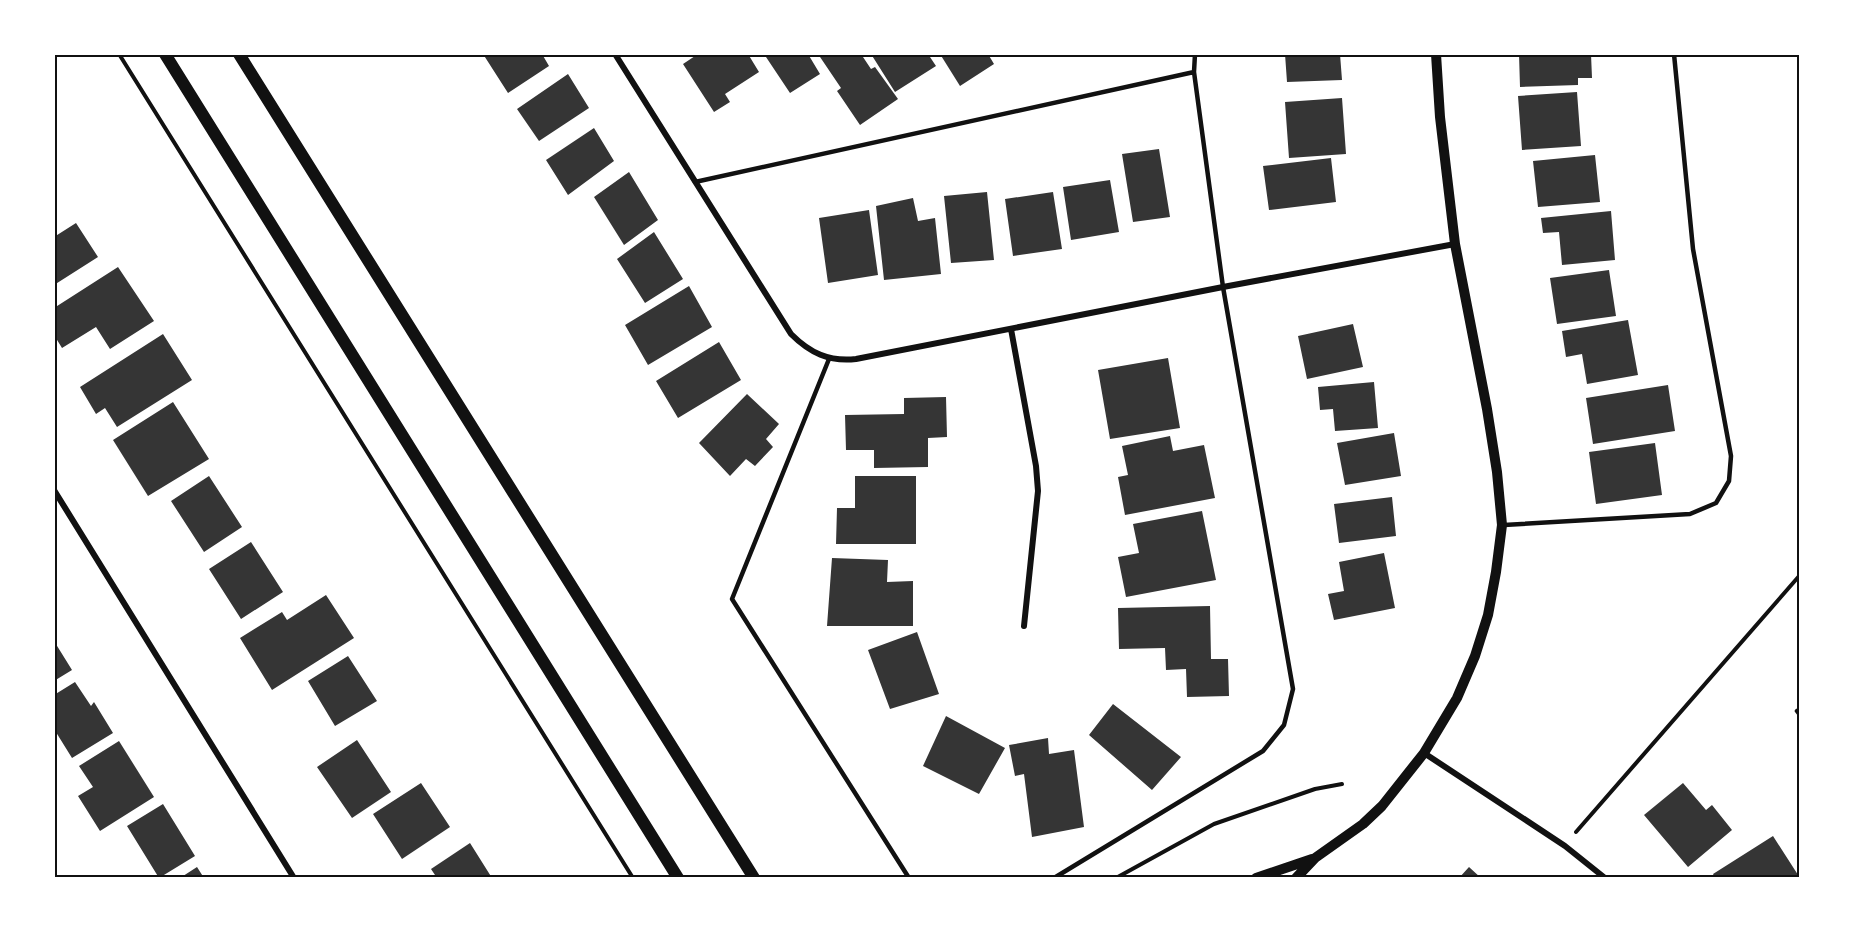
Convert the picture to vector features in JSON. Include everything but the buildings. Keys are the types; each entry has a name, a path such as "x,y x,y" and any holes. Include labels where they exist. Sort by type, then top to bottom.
{"main road":[{"path":"165,54 678,878"},
{"path":"239,54 754,878"}],"street":[{"path":"615,54 791,334 802,345 829,359 856,359 1455,244"},
{"path":"1296,878 1315,858 1363,824 1382,806 1424,753 1457,698 1475,656 1488,615 1503,525 1487,409 1455,244 1440,117 1436,54"},
{"path":"1011,329 1036,466 1038,491 1024,626"},
{"path":"54,490 294,878"},
{"path":"1424,753 1565,846 1605,878"},
{"path":"1256,878 1315,858"}],"lane":[{"path":"1054,878 1263,751 1284,725 1293,688 1223,287 1194,72 1195,54"},
{"path":"1503,525 1690,514 1716,503 1729,481 1731,456 1693,249 1674,54"},
{"path":"695,182 1194,72"},
{"path":"829,359 732,599 909,878"}],"path":[{"path":"119,54 633,878"},
{"path":"1565,846 1800,575"},
{"path":"1116,878 1214,824 1315,789 1342,784"}]}
